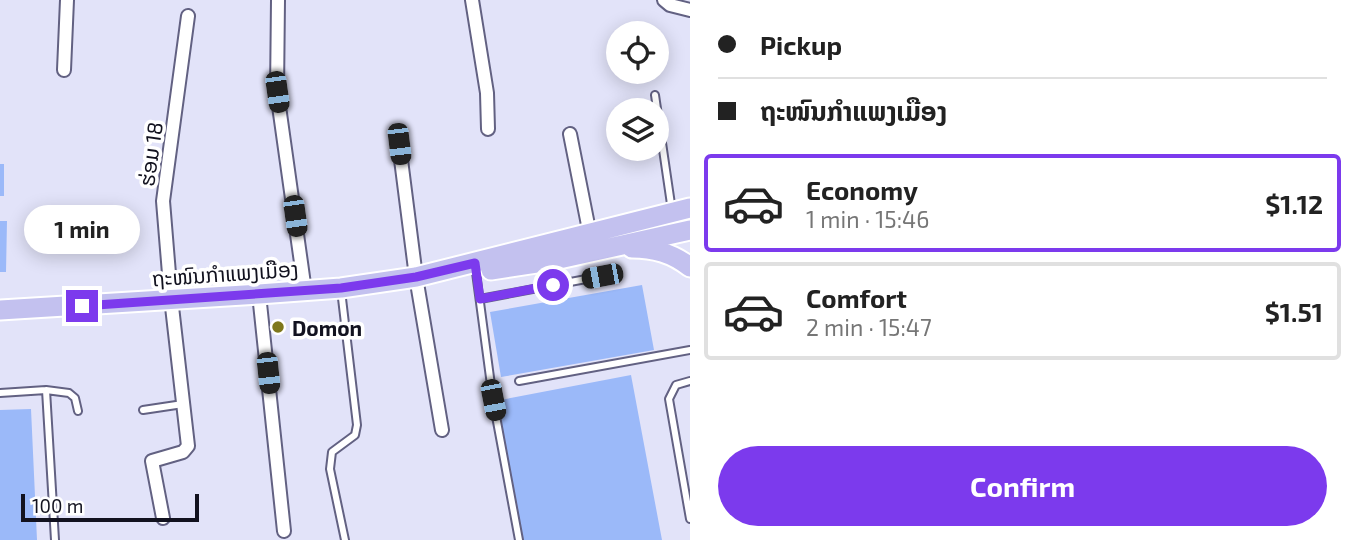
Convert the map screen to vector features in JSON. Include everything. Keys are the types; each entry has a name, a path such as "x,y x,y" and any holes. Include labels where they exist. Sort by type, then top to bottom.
{"main road":[{"name":"ຖະໜົນກຳແພງເມືອງ","path":"476,267 681,210"},
{"name":"ຖະໜົນກຳແພງເມືອງ","path":"0,310 341,288 452,270 550,261 690,230"},
{"path":"610,248 658,250 674,256 690,267"}],"street":[{"path":"64,70 67,0"},
{"path":"278,0 277,92 305,291"},
{"path":"472,0 487,93 488,129"},
{"path":"664,0 670,5 690,10"},
{"name":"ຮ່ອມ 18","path":"163,517 152,461 187,449 163,201 188,16"},
{"path":"570,134 590,235"},
{"path":"399,144 416,277 442,430"},
{"path":"259,294 284,531"}],"lane":[{"path":"655,95 681,210"},
{"path":"476,267 493,400 519,540"},
{"path":"480,299 602,276"},
{"path":"341,288 357,425 355,435 332,452 330,469 345,540"},
{"path":"519,381 690,350"},
{"path":"690,381 676,385 669,400 690,519"},
{"path":"0,393 46,390 69,393 75,398 78,411"},
{"path":"46,390 55,540"},
{"path":"143,410 183,404"}],"building":[{"path":"0,164 4,164 4,196 0,196"},
{"path":"0,221 7,221 6,272 0,272"},
{"path":"642,285 654,350 501,377 490,312"},
{"path":"631,375 662,540 521,540 495,401"},
{"path":"31,409 37,540 0,540 0,410"}],"place":[{"name":"Domon","path":"278,327"}],"route":[{"path":"82,306 341,288 416,277 475,263 480,299 553,285"}]}
